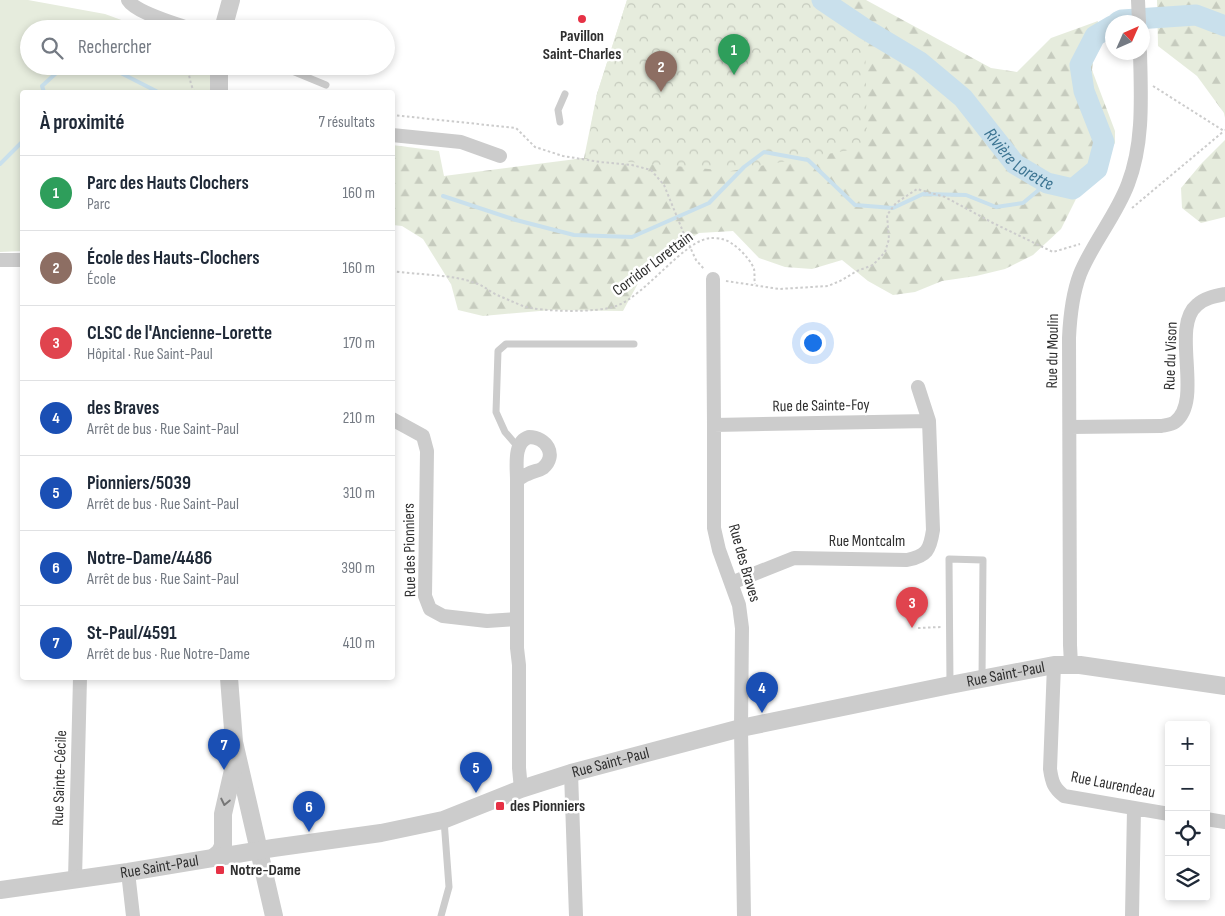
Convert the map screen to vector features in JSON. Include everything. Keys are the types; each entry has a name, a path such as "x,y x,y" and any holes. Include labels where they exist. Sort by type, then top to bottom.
{"street":[{"path":"128,0 131,5 142,11 166,20"},
{"path":"225,20 231,0"},
{"path":"1138,0 1139,15"},
{"name":"Rue du Moulin","path":"1071,664 1070,338 1072,304 1080,274 1128,184 1136,158 1140,117 1140,60"},
{"path":"219,75 219,90"},
{"path":"395,135 461,142 500,156"},
{"path":"0,260 20,260"},
{"name":"Rue des Braves","path":"713,279 714,528 718,550 739,604 742,628 741,728 744,916"},
{"name":"Rue du Vison","path":"1070,427 1161,426 1174,423 1181,416 1185,408 1187,396 1186,335 1188,318 1196,305 1212,297 1225,294"},
{"name":"Rue Montcalm","path":"731,583 794,558 907,560 926,554 931,543 933,530 929,421 918,387"},
{"name":"Rue des Pionniers","path":"395,421 423,436 427,451 425,596 430,609 444,616 487,621 517,619"},
{"name":"Rue de Sainte-Foy","path":"714,425 929,421"},
{"path":"517,480 543,468 549,458 548,447 545,442 535,437 529,437 523,439 518,446 517,480 517,648 519,665 519,768 521,788"},
{"name":"Rue Saint-Paul","path":"0,890 381,833 444,820 521,788 741,728 950,685 1054,666 1071,664 1090,666 1225,686"},
{"name":"Rue Laurendeau","path":"1054,666 1050,769 1052,782 1058,791 1064,796 1165,813"},
{"name":"Rue Sainte-Cécile","path":"75,879 80,680"},
{"path":"213,858 220,852 223,846 223,814 232,724 229,680"},
{"path":"228,756 259,850 274,916"},
{"path":"571,773 576,916"},
{"path":"1132,916 1134,808"},
{"path":"1210,820 1225,822"},
{"path":"128,872 133,916"}],"lane":[{"path":"302,75 326,85"},
{"path":"560,122 558,110 564,94"},
{"path":"518,446 505,432 496,412 498,351 506,344 634,344"},
{"path":"950,685 949,559 983,560 982,679"},
{"path":"441,916 449,887 444,820"}],"path":[{"path":"189,75 193,90"},
{"path":"1114,213 1126,214 1224,131 1141,78"},
{"path":"395,115 516,128 534,147 563,156 632,165 651,170 664,186 696,260 713,279 779,289 828,286 873,265 885,252 889,239 887,215 896,202 917,189 945,197 1052,252 1085,243 1094,248"},
{"name":"Corridor Lorettain","path":"395,271 453,278 475,283 525,307 556,310 589,310 616,306 637,294 690,247 708,238 722,239 734,245 744,254 754,269 755,285"},
{"path":"918,628 942,627"},
{"path":"216,744 228,756"}],"green space":[{"path":"0,0 28,0 105,14 121,20 20,20 20,75 212,75 212,90 20,90 20,251 0,252"},
{"path":"627,0 866,0 991,68 1017,72 1051,38 1098,21 1092,70 1115,131 1115,143 1082,187 1061,229 1033,255 1005,269 942,281 915,292 893,295 868,281 842,260 812,269 785,267 759,258 733,231 699,233 648,265 623,311 551,310 483,316 458,310 451,284 423,239 402,226 395,225 395,145 439,151 444,176 584,158 597,94"},
{"path":"627,0 822,0 865,29 867,147 731,171 585,158 597,94"},
{"path":"1157,0 1225,0 1225,118 1224,113 1197,76 1158,46"},
{"path":"1225,140 1225,217 1201,223 1182,208 1181,188"}],"waterway":[{"name":"Rivière Lorette","path":"822,0 865,29 920,62 963,98 1015,164 1047,183 1073,189 1097,169 1104,142 1084,91 1080,65 1095,36 1105,30"},
{"name":"Rivière Lorette","path":"1150,18 1196,15 1225,26"},
{"path":"43,90 42,86 54,75"},
{"path":"125,75 154,90"},
{"path":"0,164 20,144"},
{"path":"443,196 516,220 574,235 632,237 709,203 744,167 764,152 808,160 855,205 893,208 923,194 966,195 996,207 1023,203 1047,183"}],"place":[{"name":"Pavillon Saint-Charles","path":"582,19"},
{"name":"Parc des Hauts Clochers","path":"734,75"},
{"name":"École des Hauts-Clochers","path":"661,92"},
{"name":"CLSC de l'Ancienne-Lorette","path":"912,628"},
{"name":"des Braves","path":"762,713"},
{"name":"St-Paul/4591","path":"224,770"},
{"name":"Pionniers/5039","path":"476,793"},
{"name":"des Pionniers","path":"500,806"},
{"name":"Notre-Dame/4486","path":"309,832"},
{"name":"Notre-Dame","path":"220,870"}]}
